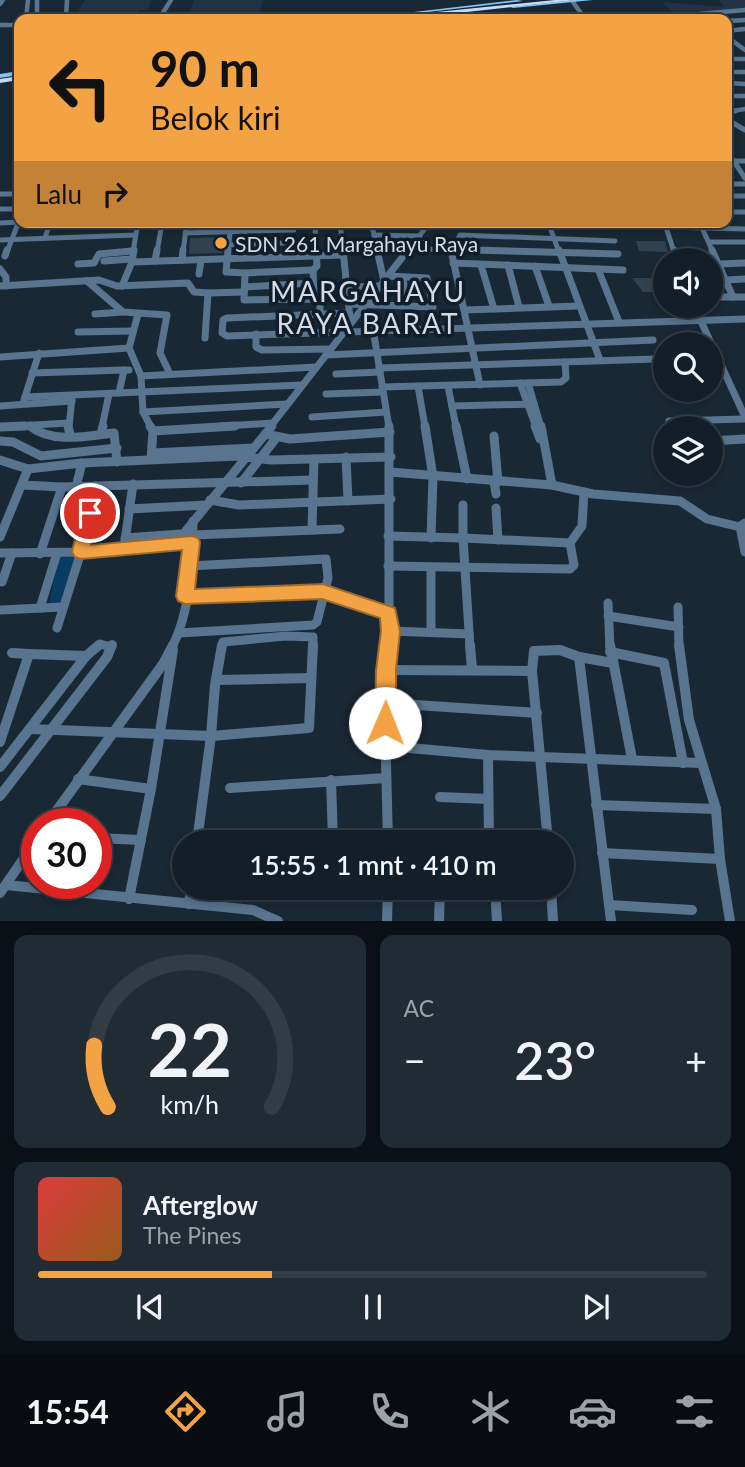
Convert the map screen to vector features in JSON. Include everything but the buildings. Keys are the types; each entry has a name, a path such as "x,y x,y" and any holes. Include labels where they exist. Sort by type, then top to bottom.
{"highway":[{"path":"421,14 551,0"},
{"path":"452,10 573,1"}],"main road":[{"path":"452,10 531,0"},
{"path":"433,14 591,0"}],"street":[{"path":"654,9 660,14"},
{"path":"706,14 745,10"},
{"path":"733,41 745,40"},
{"path":"733,41 745,50"},
{"path":"732,158 744,174"},
{"path":"734,161 745,161"},
{"path":"5,256 17,228"},
{"path":"45,238 48,228"},
{"path":"122,286 137,228"},
{"path":"155,261 161,228"},
{"path":"182,260 186,228"},
{"path":"230,228 226,272 245,273 317,268 315,228"},
{"path":"185,233 272,228"},
{"path":"294,228 295,243"},
{"path":"340,228 350,317"},
{"path":"372,228 384,281"},
{"path":"175,544 329,352 350,317 368,300 426,228"},
{"path":"550,228 600,360"},
{"path":"668,228 673,248"},
{"path":"712,248 702,228 745,229"},
{"path":"0,240 135,234"},
{"path":"374,235 420,236"},
{"path":"481,385 453,263 452,248 461,235 615,241"},
{"path":"228,245 315,242"},
{"path":"711,245 745,245"},
{"path":"376,248 618,254"},
{"path":"78,264 95,263 99,254 155,261 342,255"},
{"path":"104,261 131,257"},
{"path":"199,274 201,260"},
{"path":"453,263 623,270"},
{"path":"723,264 745,264"},
{"path":"481,265 494,309"},
{"path":"508,265 519,307"},
{"path":"535,266 549,306"},
{"path":"0,269 6,277 3,286 99,280 122,286 162,282 188,283 194,292 208,293 313,283"},
{"path":"598,269 619,322"},
{"path":"313,270 314,299"},
{"path":"245,273 243,299 314,299 320,303 320,315"},
{"path":"723,273 733,297"},
{"path":"347,287 403,277 427,278 433,305 430,308 368,300 349,304"},
{"path":"403,277 406,306"},
{"path":"726,279 745,279"},
{"path":"87,281 123,313"},
{"path":"205,338 208,293"},
{"path":"723,297 745,297"},
{"path":"464,310 578,306"},
{"path":"95,314 167,314 160,352 170,374"},
{"path":"138,314 129,348 144,392 143,412 153,431 151,456"},
{"path":"350,317 310,315 223,320 224,335 745,319"},
{"path":"310,315 313,332"},
{"path":"700,319 745,418 723,418"},
{"path":"371,329 390,432 391,457 388,536 388,613 391,631 386,670 388,830"},
{"path":"78,332 132,331"},
{"path":"256,334 256,347 262,350 329,352 653,340"},
{"path":"0,357 129,348"},
{"path":"24,400 39,353"},
{"path":"336,374 477,364 653,359"},
{"path":"326,394 418,386 564,381 565,362"},
{"path":"32,373 124,370 170,374 316,367"},
{"path":"119,393 124,370"},
{"path":"225,389 226,371"},
{"path":"524,383 552,485"},
{"path":"0,406 24,400 119,393 302,385"},
{"path":"418,386 433,477 431,538"},
{"path":"448,386 467,480"},
{"path":"101,435 109,394"},
{"path":"71,435 68,423 72,398"},
{"path":"143,412 287,404"},
{"path":"452,406 531,404"},
{"path":"312,417 386,412"},
{"path":"105,420 114,433 117,461"},
{"path":"0,427 68,423"},
{"path":"153,431 273,423"},
{"path":"30,426 39,434 114,433"},
{"path":"265,434 283,438 390,432"},
{"path":"494,436 496,494"},
{"path":"242,483 283,438"},
{"path":"723,440 745,439"},
{"path":"0,441 13,442 41,456 117,448"},
{"path":"0,460 28,469 254,448"},
{"path":"151,456 247,456 265,460 391,457"},
{"path":"346,457 348,501"},
{"path":"312,530 314,459"},
{"path":"76,487 82,463"},
{"path":"0,537 28,469"},
{"path":"390,472 552,485 584,492 680,501 705,517 742,525 745,552"},
{"path":"22,485 76,487 313,480"},
{"path":"125,543 133,484"},
{"path":"57,628 81,552 95,486"},
{"path":"40,554 62,487"},
{"path":"388,566 431,569 570,569 573,565 570,543 582,526 584,492"},
{"path":"129,509 208,502 313,504 391,499"},
{"path":"463,505 472,669"},
{"path":"496,508 498,540"},
{"path":"58,808 163,664 179,633 197,566 192,538 193,521"},
{"path":"125,543 175,544 207,534 340,530"},
{"path":"0,553 81,552 181,534"},
{"path":"388,536 570,543"},
{"path":"2,582 3,571 12,554"},
{"path":"40,607 57,554"},
{"path":"179,633 307,627 317,622 328,578 328,559 197,566"},
{"path":"431,569 431,631"},
{"path":"191,596 323,592 388,613"},
{"path":"608,603 611,658 632,759"},
{"path":"0,610 63,607"},
{"path":"678,607 680,665 689,720 716,809 720,859 730,921"},
{"path":"608,616 678,627"},
{"path":"391,631 469,634"},
{"path":"30,729 212,736 309,728 314,640 309,636 227,639 222,645 212,736 199,830"},
{"path":"0,767 86,656 100,644 112,645 107,657 0,796"},
{"path":"129,899 151,789 173,645"},
{"path":"547,830 532,671 534,651 560,650 579,657 680,665"},
{"path":"12,653 86,656"},
{"path":"14,749 0,745 29,654"},
{"path":"579,657 589,757 611,921"},
{"path":"664,663 683,763"},
{"path":"386,670 532,671"},
{"path":"217,680 311,678"},
{"path":"386,703 537,713"},
{"path":"387,746 488,755 701,763"},
{"path":"488,755 489,830"},
{"path":"230,788 386,778"},
{"path":"78,779 151,789"},
{"path":"331,780 332,830"},
{"path":"440,797 488,799"},
{"path":"596,805 716,809"},
{"path":"112,839 141,840"},
{"path":"602,853 720,859"},
{"path":"21,863 3,889 253,910 278,921"},
{"path":"188,904 189,900"},
{"path":"387,921 388,900"},
{"path":"439,921 440,900"},
{"path":"496,900 497,921"},
{"path":"552,900 553,921"},
{"path":"609,905 692,910"}],"shaded area":[{"path":"85,0 152,0 147,10 139,10 137,14 76,14"},
{"path":"194,0 263,0 260,14 189,14"},
{"path":"719,0 745,0 745,10 700,14 675,14 662,2 725,7"},
{"path":"60,555 76,556 62,604 49,603"}],"place":[{"name":"SDN 261 Margahayu Raya","path":"221,243"}],"district":[{"name":"MARGAHAYU RAYA BARAT","path":"368,307"}],"route":[{"path":"90,513 81,552 192,542 185,596 323,592 388,613 391,631 386,670 385,723"}]}
